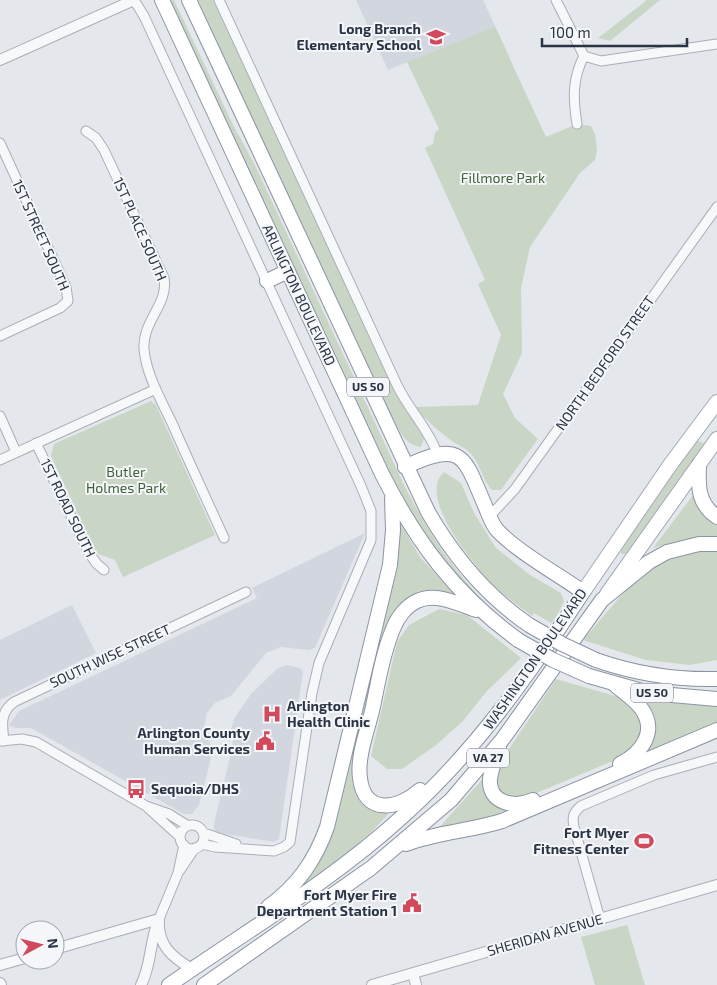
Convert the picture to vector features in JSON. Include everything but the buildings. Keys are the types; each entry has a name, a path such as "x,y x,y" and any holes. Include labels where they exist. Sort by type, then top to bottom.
{"main road":[{"name":"ARLINGTON BOULEVARD","path":"162,0 392,492 427,551 449,579 482,613 518,640 553,660 589,676 614,684 667,696 717,699"},
{"name":"ARLINGTON BOULEVARD","path":"189,0 405,467 428,512 453,552 489,593 528,625 562,644 596,660 627,670 681,679 717,679"},
{"path":"267,281 288,271"},
{"name":"WASHINGTON BOULEVARD","path":"170,985 376,839 428,793 465,753 514,692 670,465 716,407"},
{"name":"WASHINGTON BOULEVARD","path":"206,985 345,888 399,847 451,800 502,740 717,439"},
{"path":"405,467 437,453 456,455 469,467 497,530 583,592"},
{"path":"699,465 698,487 701,498 706,507 717,517"},
{"path":"229,944 258,914 277,901 301,878 322,840 338,789 390,565 394,518 392,492"},
{"path":"602,600 649,562 667,552 698,544 717,544"},
{"path":"465,753 436,774 410,798 396,805 378,804 368,797 362,788 359,772 362,753 387,646 400,616 414,602 430,598 448,600 482,613"},
{"path":"681,679 717,670"},
{"path":"502,740 490,781 495,796 510,805 528,802 622,763 644,745 649,731 640,706 614,684"},
{"path":"399,847 430,836 502,821 717,730"}],"street":[{"path":"0,60 134,0"},
{"name":"ARLINGTON BOULEVARD","path":"134,0 144,16 267,281 366,498 372,517 372,534 369,546 317,672 292,837 287,845 278,850 246,847"},
{"path":"219,0 402,394 430,435 437,453"},
{"path":"559,2 584,56 601,61 717,44"},
{"path":"577,124 574,84 576,72 584,56"},
{"name":"1ST PLACE SOUTH","path":"86,132 96,138 104,150 164,278 165,294 146,326 144,346 145,358 156,389"},
{"name":"1ST STREET SOUTH","path":"0,143 66,287 68,301 60,308 0,336"},
{"name":"NORTH BEDFORD STREET","path":"490,516 510,496 717,207"},
{"path":"0,460 156,389 224,538"},
{"path":"0,416 16,452"},
{"name":"1ST ROAD SOUTH","path":"36,443 89,553 104,570"},
{"name":"SOUTH WISE STREET","path":"2,741 2,719 5,711 11,704 246,592"},
{"path":"2,741 33,740 146,806 169,814 188,826 198,827 204,833 246,847"},
{"path":"600,919 572,818 574,812 581,806 654,775 717,757"},
{"path":"146,806 182,841 199,846 220,848 246,847"},
{"path":"178,874 182,831 188,826"},
{"path":"140,985 148,969 152,934 178,874 199,846 204,833"},
{"name":"SHERIDAN AVENUE","path":"372,985 717,885"},
{"path":"65,946 159,919"},
{"path":"159,919 162,939 170,954 192,969"},
{"path":"0,965 15,961"},
{"path":"412,974 416,985"}],"shaded area":[{"name":"Long Branch Elementary School","path":"356,0 483,0 510,58 444,47 388,70"},
{"path":"365,533 315,648 308,650 281,647 266,653 231,696 215,703 207,713 204,727 212,748 210,762 199,805 192,814 184,814 31,728 16,728 9,725 19,711 257,598 252,588"},
{"path":"72,605 96,653 0,700 0,640"},
{"name":"Arlington County Human Services","path":"287,665 300,668 303,672 279,839 274,842 218,833 214,829 214,823 230,758 233,740 231,729 235,717 251,694 278,668"}],"green space":[{"path":"174,0 234,127 254,163 405,487 444,553 466,581 493,610 492,612 465,586 441,557 399,493 170,1"},
{"path":"198,0 215,0 404,407 425,436 421,447 415,446 406,439 391,415 307,242"},
{"path":"647,0 660,0 610,41 598,38"},
{"name":"Fillmore Park","path":"495,27 546,137 577,124 591,126 595,134 597,150 595,160 580,173 530,247 521,288 522,353 503,394 515,418 538,439 501,490 492,490 485,481 472,455 437,429 415,407 478,405 501,335 478,284 485,280 425,148 433,144 435,133 439,129 407,62"},
{"name":"Butler Holmes Park","path":"151,401 156,405 215,535 123,577 115,560 96,553 51,456 54,444"},
{"path":"696,440 704,443 704,447 627,554 621,554 621,547"},
{"path":"444,472 461,483 474,513 496,548 530,575 561,593 564,601 557,616 551,623 534,613 532,616 502,593 485,576 462,547 442,514 437,498 437,483"},
{"path":"693,495 702,513 717,526 717,537 693,538 653,548"},
{"path":"400,523 420,557 456,597 419,591 404,602 381,646 352,777 369,805 389,813 359,843 302,886 319,862 332,830 395,569"},
{"path":"701,550 717,552 717,660 690,665 646,660 583,640 631,584 663,559"},
{"path":"439,609 467,615 521,658 486,692 463,721 436,745 402,769 387,769 371,756 397,642 409,625"},
{"path":"556,679 622,698 640,717 641,740 620,758 522,799 501,795 496,780 499,764"},
{"path":"637,698 671,703 717,706 717,726 631,761 652,739"},
{"path":"486,775 486,788 517,810 505,816 438,829"},
{"path":"627,925 645,985 595,985 581,937"}],"place":[{"name":"Long Branch Elementary School","path":"436,37"},
{"name":"Arlington Health Clinic","path":"272,714"},
{"name":"Arlington County Human Services","path":"265,741"},
{"name":"Sequoia/DHS","path":"136,789"},
{"name":"Fort Myer Fitness Center","path":"644,841"},
{"name":"Fort Myer Fire Department Station 1","path":"412,903"}]}
